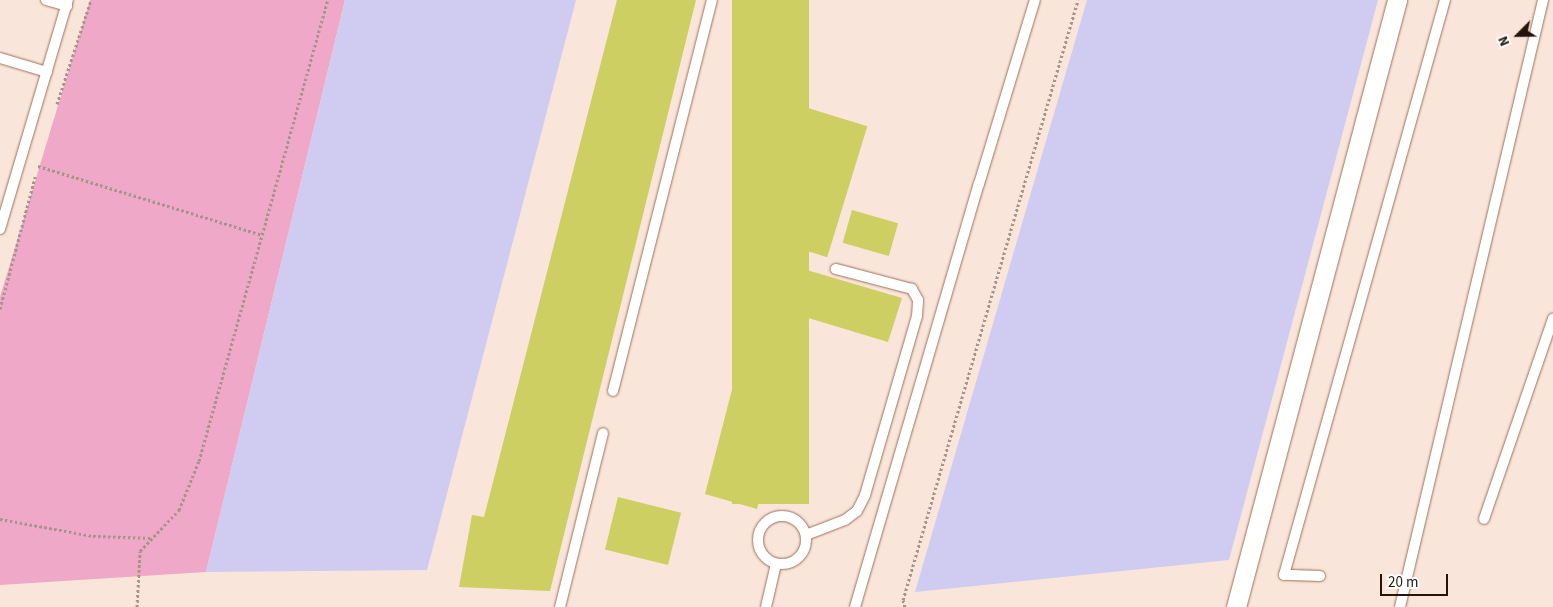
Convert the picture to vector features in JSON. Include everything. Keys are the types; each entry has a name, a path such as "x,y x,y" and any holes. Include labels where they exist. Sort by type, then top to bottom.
{"street":[{"path":"1236,607 1397,0"}],"lane":[{"path":"0,229 68,3 46,0"},
{"path":"613,391 712,0"},
{"path":"855,607 1035,0"},
{"path":"1320,576 1284,575 1445,0"},
{"path":"1400,607 1543,0"},
{"path":"0,58 47,72"},
{"path":"806,535 845,520 857,511 864,495 917,316 918,300 912,289 836,269"},
{"path":"1484,519 1553,318"},
{"path":"560,607 603,433"},
{"path":"775,516 791,517 798,521 806,535 804,551 799,558 792,562 776,564 763,555 759,548 758,532 768,520 775,516"},
{"path":"766,607 776,564"}],"path":[{"path":"54,110 91,0"},
{"path":"137,607 140,551 179,510 199,461 328,0"},
{"path":"905,607 903,600 1078,0"},
{"path":"0,310 40,156"},
{"path":"38,166 262,235"},
{"path":"0,519 92,536 152,538"}],"shaded area":[{"path":"90,0 345,0 206,572 0,585 0,297"},
{"path":"345,0 576,0 427,570 206,572"},
{"path":"1087,0 1378,0 1229,560 915,592"}],"building":[{"path":"617,0 696,0 550,591 459,587 472,515 484,517"},
{"path":"732,0 809,0 809,504 732,504"},
{"path":"808,108 867,126 827,257 768,239"},
{"path":"852,210 898,223 889,256 843,243"},
{"path":"766,258 902,298 888,342 805,317 757,509 705,494"},
{"path":"618,497 681,513 668,565 605,549"}]}
